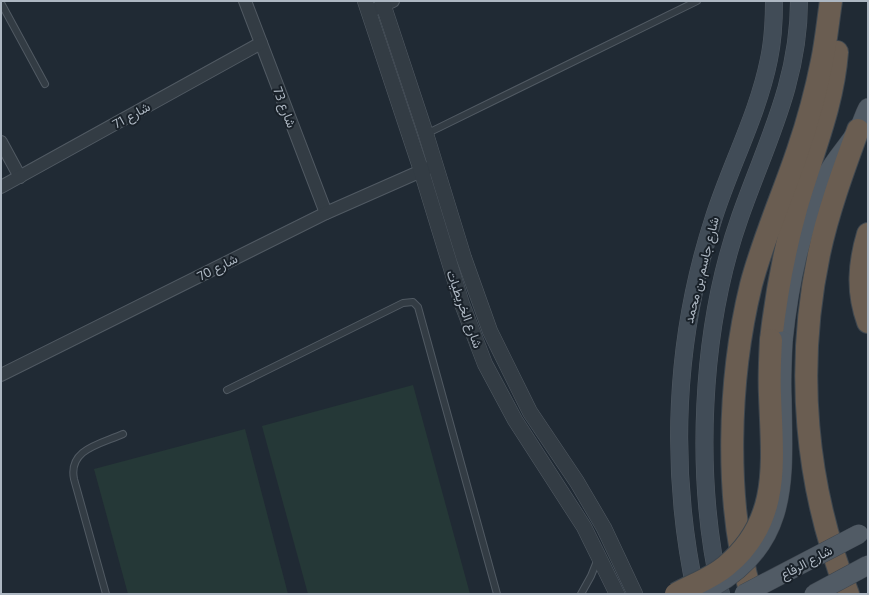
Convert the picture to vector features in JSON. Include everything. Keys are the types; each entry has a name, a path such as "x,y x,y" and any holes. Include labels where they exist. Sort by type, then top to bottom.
{"highway":[{"path":"751,594 741,553 733,470 735,392 739,349 751,286 765,236 798,151 814,95 822,61 831,1"},
{"path":"676,594 725,567 748,544 763,518 771,488 772,474 770,393 777,341 777,292 796,209 828,110 833,86 837,47 837,1"},
{"path":"848,594 837,566 824,522 814,472 807,421 806,371 808,326 819,254 841,177 863,119"},
{"path":"868,234 863,251 860,287 862,303 868,322"}],"main road":[{"name":"شارع جاسم بن محمد","path":"696,594 686,542 681,493 678,419 682,358 694,288 702,255 714,216 752,118 764,81 772,38 774,1"},
{"name":"شارع جاسم بن محمد","path":"721,594 710,526 706,475 705,428 713,330 719,294 732,242 782,105 795,50 799,1"},
{"path":"700,594 722,582 746,563 762,542 776,514 783,474 782,391 777,341 801,238 826,175 863,119"},
{"name":"شارع الرفاع","path":"744,594 865,530"},
{"path":"814,594 868,565"}],"street":[{"name":"شارع 73","path":"245,1 326,213"},
{"name":"شارع الخريطيات","path":"387,2 426,134 477,296 503,359 530,412 593,509 635,594"},
{"path":"367,6 387,2"},
{"name":"شارع الخريطيات","path":"367,6 421,170 462,304 485,364 515,420 567,500 599,555 618,594"},
{"name":"شارع 71","path":"1,187 261,43"},
{"path":"1,142 20,177"},
{"name":"شارع 70","path":"1,375 326,213 436,164"}],"lane":[{"path":"426,134 697,1"},
{"path":"1,3 45,84"},
{"path":"227,390 403,303 413,302 418,307 497,594"},
{"path":"106,594 74,479 73,466 75,460 86,451 123,434"},
{"path":"581,594 592,576 599,555"}],"green space":[{"path":"413,385 470,594 308,594 262,426"},
{"path":"245,429 288,594 128,594 94,469"}]}
